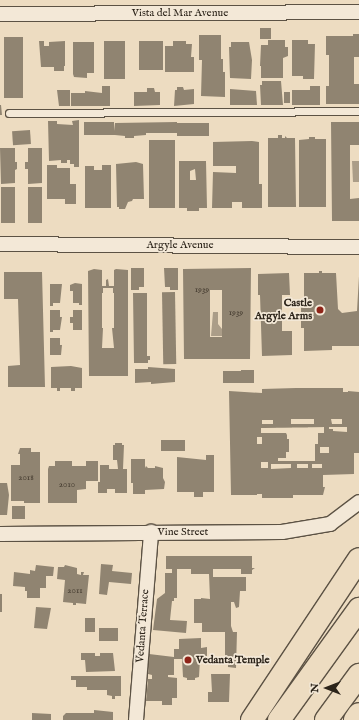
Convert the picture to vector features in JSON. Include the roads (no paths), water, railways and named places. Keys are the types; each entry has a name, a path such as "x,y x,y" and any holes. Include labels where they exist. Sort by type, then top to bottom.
{"highway":[{"path":"252,720 359,559"},
{"path":"279,720 359,609"},
{"path":"326,720 359,675"},
{"path":"355,720 359,714"}],"street":[{"name":"Vista del Mar Avenue","path":"0,14 359,12"},
{"name":"Argyle Avenue","path":"0,244 359,247"},
{"name":"Vine Street","path":"0,534 282,532 330,524 359,502"},
{"name":"Vedanta Terrace","path":"136,720 148,547 151,532"}],"lane":[{"path":"8,113 359,111"}],"place":[{"name":"Castle Argyle Arms","path":"320,310"},
{"name":"Vedanta Temple","path":"188,660"}]}
